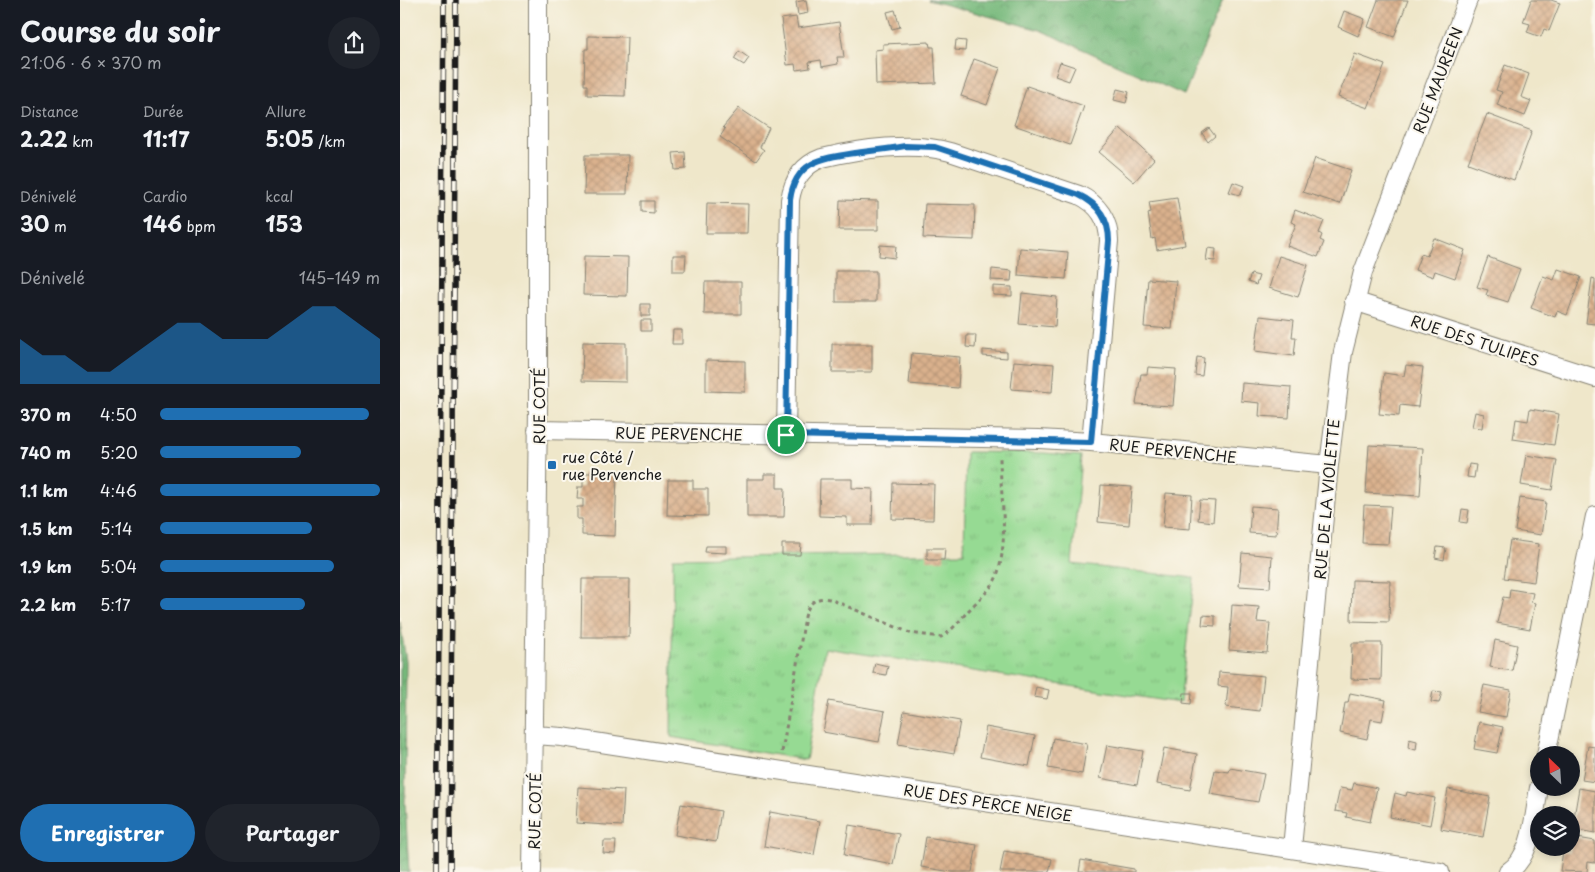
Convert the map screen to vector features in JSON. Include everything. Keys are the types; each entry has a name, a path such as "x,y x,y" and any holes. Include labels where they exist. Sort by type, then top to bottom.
{"street":[{"name":"RUE COTÉ","path":"532,872 535,735 538,0"},
{"name":"RUE MAUREEN","path":"1406,160 1468,0"},
{"path":"786,435 790,200 796,180 810,164 822,158 915,146 950,152 1079,195 1092,202 1102,213 1108,227 1109,241 1091,442"},
{"name":"RUE DE LA VIOLETTE","path":"1292,848 1340,368 1354,301 1406,160"},
{"name":"RUE DES TULIPES","path":"1354,301 1595,378"},
{"name":"RUE PERVENCHE","path":"537,430 1091,442 1329,465"},
{"path":"1548,746 1595,516"},
{"name":"RUE DES PERCE NEIGE","path":"535,735 562,737 1440,872"},
{"path":"1508,872 1518,864 1526,852 1537,796"}],"path":[{"path":"779,770 805,617 809,605 821,598 830,599 910,633 934,637 947,634 996,580 1002,549 1003,501 1000,489 1000,455"}],"green space":[{"path":"928,0 1223,0 1184,95 1040,30"},
{"path":"966,452 1044,453 1081,456 1072,564 1194,578 1180,703 825,648 806,760 671,737 673,558 964,553"},
{"path":"400,622 406,661 405,803 409,872 400,872"}],"building":[{"path":"806,0 808,13 798,15 796,2"},
{"path":"1378,0 1408,0 1394,37 1368,27"},
{"path":"1531,0 1551,0 1560,3 1549,31 1544,29 1541,37 1527,32 1530,24 1523,22"},
{"path":"895,10 900,27 892,29 887,12"},
{"path":"1344,11 1365,19 1358,36 1338,27"},
{"path":"796,17 798,28 839,22 844,57 837,57 838,64 822,67 821,60 809,62 810,68 796,70 795,64 787,65 781,19"},
{"path":"588,36 627,37 625,96 587,95 587,85 584,85 585,49 588,49"},
{"path":"956,40 966,41 965,51 955,50"},
{"path":"929,42 930,47 934,47 936,83 876,85 875,50 883,49 883,44"},
{"path":"739,51 749,58 744,65 734,59"},
{"path":"1355,54 1385,65 1368,108 1338,97"},
{"path":"974,59 1000,68 987,105 961,96"},
{"path":"1060,62 1075,67 1069,81 1055,76"},
{"path":"1505,65 1529,74 1521,97 1531,101 1525,116 1497,105 1502,92 1496,90"},
{"path":"1027,86 1084,106 1070,145 1014,125"},
{"path":"1117,89 1129,92 1126,103 1114,100"},
{"path":"739,108 769,128 760,147 764,150 756,161 720,137 725,129 723,127"},
{"path":"1487,114 1532,131 1514,180 1468,163"},
{"path":"1120,128 1154,159 1134,182 1099,152"},
{"path":"1209,128 1215,136 1208,142 1202,133"},
{"path":"685,152 686,169 675,170 673,153"},
{"path":"585,155 628,155 627,194 584,194"},
{"path":"1315,158 1351,170 1340,204 1303,192"},
{"path":"1233,182 1244,186 1240,195 1229,192"},
{"path":"1177,198 1185,245 1157,250 1155,238 1152,239 1148,213 1151,212 1149,202"},
{"path":"840,200 878,201 878,230 839,230"},
{"path":"642,201 654,201 654,213 642,212"},
{"path":"707,203 748,204 747,233 706,233"},
{"path":"925,204 975,205 974,240 923,238"},
{"path":"1295,210 1324,221 1319,233 1322,235 1320,240 1324,242 1318,257 1287,246 1296,224 1291,222"},
{"path":"1434,238 1465,250 1455,278 1435,271 1433,277 1415,270 1421,254 1427,256"},
{"path":"880,245 896,246 895,258 879,256"},
{"path":"1020,248 1068,252 1066,279 1018,275"},
{"path":"1208,248 1216,249 1215,261 1206,260"},
{"path":"673,255 686,255 685,271 673,271"},
{"path":"584,256 628,257 627,296 583,295"},
{"path":"1279,256 1308,265 1298,297 1269,288"},
{"path":"1488,257 1520,269 1508,302 1486,295 1488,290 1477,287"},
{"path":"992,269 1012,271 1011,281 991,280"},
{"path":"1558,269 1581,277 1567,315 1557,311 1555,317 1531,308 1543,276 1554,280"},
{"path":"836,271 876,271 876,302 836,302"},
{"path":"1251,274 1259,276 1256,285 1248,282"},
{"path":"1592,278 1595,279 1595,324 1586,323"},
{"path":"1148,279 1176,281 1172,329 1144,327"},
{"path":"705,282 741,282 741,314 704,314"},
{"path":"993,286 1012,287 1012,296 993,295"},
{"path":"1022,293 1057,297 1055,327 1019,324"},
{"path":"641,304 650,304 650,316 641,316"},
{"path":"1260,316 1294,320 1292,337 1296,337 1294,356 1255,351"},
{"path":"641,320 651,320 651,331 641,331"},
{"path":"673,330 682,330 682,344 672,344"},
{"path":"967,335 976,335 975,348 966,347"},
{"path":"583,342 626,343 626,382 582,381"},
{"path":"832,344 872,344 872,372 832,372"},
{"path":"983,350 1007,352 1007,358 983,356"},
{"path":"912,353 960,357 958,388 909,384"},
{"path":"1197,357 1204,358 1202,376 1195,375"},
{"path":"706,360 745,361 745,392 706,391"},
{"path":"1014,361 1054,364 1052,392 1011,389"},
{"path":"1406,365 1423,367 1418,407 1400,405 1399,416 1379,414 1384,373 1404,376"},
{"path":"1148,367 1176,369 1173,406 1136,404 1141,374 1147,374"},
{"path":"1242,383 1291,387 1289,418 1259,416 1260,403 1241,401"},
{"path":"1530,409 1559,414 1554,445 1513,439 1516,419 1528,421"},
{"path":"1475,412 1484,414 1482,428 1472,427"},
{"path":"1369,445 1423,448 1420,496 1366,493"},
{"path":"1526,455 1557,460 1552,490 1521,485"},
{"path":"1469,464 1476,465 1474,478 1467,477"},
{"path":"583,473 617,473 615,536 582,535 582,519 577,519 577,507 583,507 583,499 577,499 578,487 583,487"},
{"path":"764,474 777,474 777,488 785,488 784,517 747,517 747,479 764,479"},
{"path":"820,479 852,479 852,488 873,489 872,525 847,525 847,517 819,516"},
{"path":"668,480 693,480 693,489 708,489 708,516 667,515"},
{"path":"893,483 934,484 933,520 892,519"},
{"path":"1101,485 1132,487 1129,525 1098,522"},
{"path":"1166,493 1192,495 1190,529 1163,527"},
{"path":"1520,498 1546,502 1541,535 1515,531"},
{"path":"1200,500 1215,501 1213,522 1198,520"},
{"path":"1364,505 1391,506 1388,544 1362,543"},
{"path":"1251,506 1278,508 1276,535 1249,533"},
{"path":"1462,509 1469,510 1467,523 1460,522"},
{"path":"1510,540 1539,544 1534,582 1504,578"},
{"path":"782,544 801,544 800,555 782,555"},
{"path":"706,546 726,546 726,553 705,552"},
{"path":"1437,547 1446,548 1444,560 1435,558"},
{"path":"927,548 945,548 944,560 927,560"},
{"path":"1242,553 1272,556 1270,588 1239,586"},
{"path":"582,579 630,579 629,637 581,637"},
{"path":"1352,580 1390,581 1389,622 1351,621"},
{"path":"1510,589 1533,593 1531,602 1535,603 1530,629 1497,623 1503,597 1509,598"},
{"path":"1232,605 1259,607 1257,622 1270,623 1267,653 1229,650"},
{"path":"1203,615 1215,616 1215,626 1202,625"},
{"path":"1495,640 1517,645 1512,671 1490,667"},
{"path":"1352,643 1382,643 1381,680 1351,679"},
{"path":"875,663 888,666 886,675 873,673"},
{"path":"1219,672 1264,676 1260,711 1226,707 1228,687 1218,686"},
{"path":"1484,685 1511,690 1506,717 1478,712"},
{"path":"1036,687 1049,690 1047,699 1034,697"},
{"path":"1433,691 1442,692 1439,703 1431,702"},
{"path":"1184,693 1192,693 1191,704 1183,703"},
{"path":"1350,693 1386,700 1382,721 1371,719 1367,739 1340,733 1345,703 1348,703"},
{"path":"829,701 885,711 879,742 823,732"},
{"path":"904,711 960,721 954,754 898,744"},
{"path":"1479,722 1503,727 1497,753 1474,749"},
{"path":"986,727 1035,736 1029,766 980,757"},
{"path":"1053,738 1087,744 1082,774 1048,768"},
{"path":"1409,739 1417,741 1416,750 1408,748"},
{"path":"1107,745 1143,751 1137,785 1100,778"},
{"path":"1588,746 1595,747 1595,782 1582,780"},
{"path":"1164,748 1197,754 1190,790 1157,784"},
{"path":"1230,768 1264,774 1258,802 1210,794 1215,770 1229,772"},
{"path":"1354,783 1377,788 1370,822 1346,817 1347,813 1335,811 1340,788 1352,790"},
{"path":"578,787 624,790 622,826 576,823"},
{"path":"1580,788 1595,791 1595,833 1580,830 1580,806 1576,806 1578,796 1580,796"},
{"path":"1448,789 1490,797 1483,837 1441,829"},
{"path":"1407,792 1435,798 1430,825 1390,817 1395,793 1406,796"},
{"path":"681,804 721,811 716,842 675,835"},
{"path":"770,812 820,821 814,855 764,846"},
{"path":"849,825 899,834 893,864 844,855"},
{"path":"926,837 977,845 972,872 952,872 921,867"},
{"path":"1580,838 1595,841 1595,863 1588,862 1587,872 1560,871 1562,856 1580,856"},
{"path":"604,841 616,841 615,854 603,853"},
{"path":"1004,851 1052,859 1049,872 1000,872"},
{"path":"1081,860 1134,869 1134,872 1079,872"}],"railway":[{"path":"437,872 444,0"},
{"path":"450,872 456,0"}],"place":[{"name":"rue Côté / rue Pervenche","path":"552,465"}],"route":[{"path":"905,146 935,147 1079,195 1092,202 1102,213 1108,227 1109,241 1091,442 1000,438 786,435 790,200 799,174 810,164 829,157 905,146"}]}
